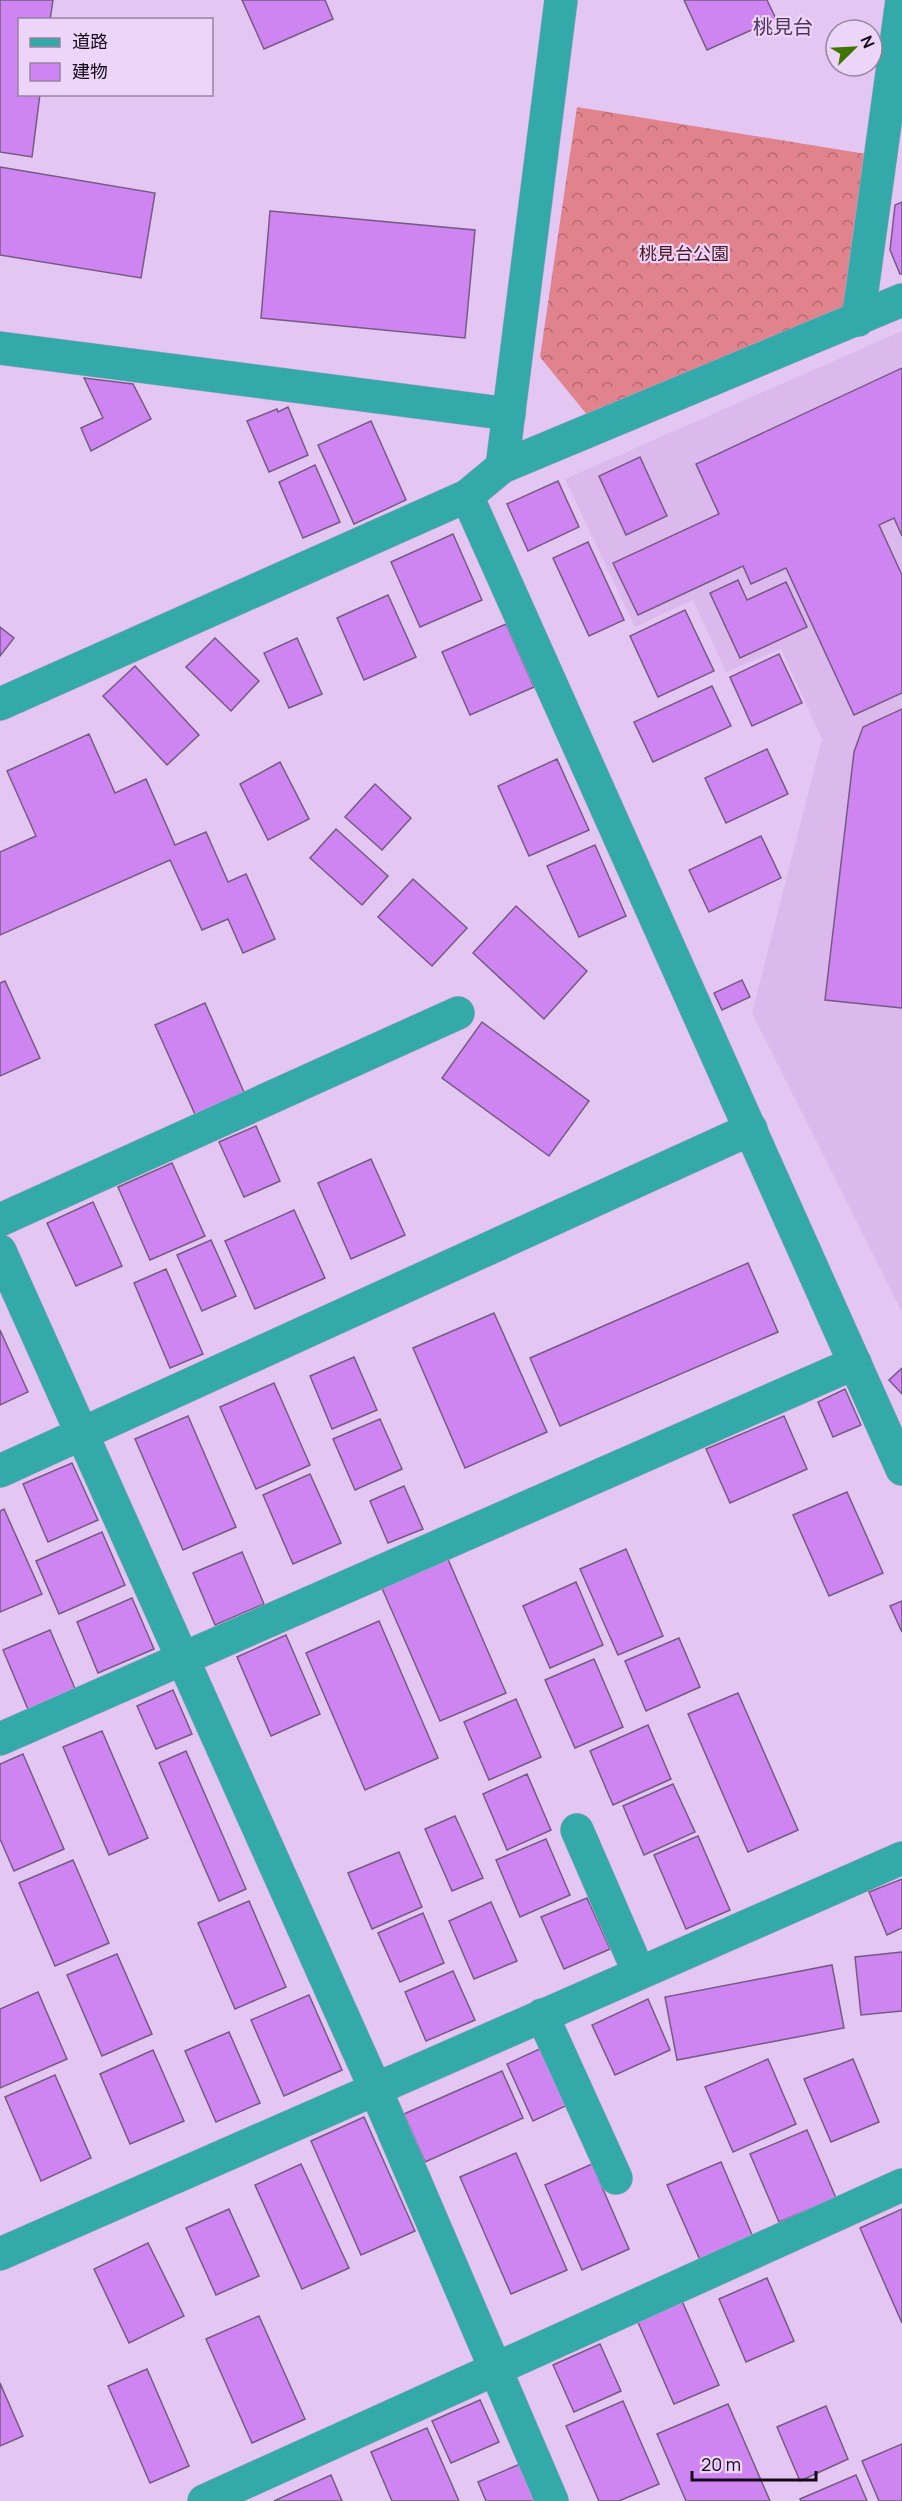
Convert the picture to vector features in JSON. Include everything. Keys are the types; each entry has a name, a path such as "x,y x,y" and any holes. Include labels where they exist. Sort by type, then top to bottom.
{"street":[{"path":"502,467 561,0"},
{"path":"858,320 902,0"},
{"path":"0,704 467,496 502,467 902,300"},
{"path":"0,348 509,414"},
{"path":"467,496 902,1468"},
{"path":"0,1220 458,1013"},
{"path":"0,1472 751,1129"},
{"path":"0,1251 375,2088 552,2501"},
{"path":"0,1739 855,1363"},
{"path":"578,1830 639,1973"},
{"path":"0,2254 902,1858"},
{"path":"542,2015 616,2178"},
{"path":"204,2501 902,2185"}],"shaded area":[{"path":"902,331 902,1312 752,1013 822,739 781,649 726,672 693,600 635,627 565,479"}],"green space":[{"name":"桃見台公園","path":"577,107 866,154 858,320 597,427 540,357"}],"building":[{"path":"0,0 53,0 50,18 18,18 18,96 40,96 32,157 0,152"},
{"path":"242,0 325,0 333,19 264,49"},
{"path":"684,0 767,0 776,19 707,50"},
{"path":"0,167 155,193 141,278 0,255"},
{"path":"902,202 902,274 900,274 890,250 895,205"},
{"path":"270,211 475,230 465,338 261,318"},
{"path":"902,368 902,536 894,518 879,525 902,575 902,693 854,715 786,568 751,584 743,566 638,615 613,563 719,514 696,464"},
{"path":"84,378 133,384 151,419 91,451 81,428 103,418"},
{"path":"288,407 308,455 269,472 247,421"},
{"path":"371,421 406,500 354,524 318,445"},
{"path":"640,457 667,516 626,535 599,476"},
{"path":"315,465 340,522 303,538 279,482"},
{"path":"558,481 579,527 528,551 507,504"},
{"path":"453,534 482,600 420,627 391,562"},
{"path":"588,542 624,620 589,636 553,558"},
{"path":"738,580 747,600 786,582 807,627 740,658 710,593"},
{"path":"388,595 416,657 364,680 337,618"},
{"path":"685,610 714,671 658,697 630,636"},
{"path":"506,624 534,687 470,715 442,652"},
{"path":"0,627 14,638 0,656"},
{"path":"215,638 259,681 231,711 186,667"},
{"path":"297,638 322,694 289,708 264,653"},
{"path":"779,654 802,703 752,726 730,677"},
{"path":"135,666 199,735 167,765 103,696"},
{"path":"712,686 731,726 653,762 634,722"},
{"path":"902,709 902,1008 825,1000 854,752 863,727"},
{"path":"89,734 115,793 146,779 175,845 206,832 228,882 246,874 275,939 243,953 228,919 202,930 170,860 0,935 0,852 36,836 7,771"},
{"path":"767,749 788,794 726,823 705,778"},
{"path":"557,759 589,830 529,856 498,786"},
{"path":"280,762 309,819 268,840 240,784"},
{"path":"375,784 411,818 382,850 345,817"},
{"path":"336,829 388,876 362,905 310,858"},
{"path":"761,836 781,878 709,912 689,870"},
{"path":"595,845 626,916 579,937 547,866"},
{"path":"413,879 467,928 432,966 378,917"},
{"path":"516,906 587,971 544,1019 473,953"},
{"path":"742,980 750,997 722,1010 714,993"},
{"path":"5,981 40,1058 0,1076 0,983"},
{"path":"205,1003 247,1099 198,1121 155,1025"},
{"path":"482,1022 589,1101 549,1156 442,1078"},
{"path":"256,1126 280,1181 244,1197 219,1142"},
{"path":"371,1159 405,1235 351,1259 318,1183"},
{"path":"172,1163 205,1236 150,1260 118,1187"},
{"path":"93,1202 122,1266 76,1286 47,1223"},
{"path":"294,1210 325,1278 255,1309 225,1241"},
{"path":"211,1240 236,1296 202,1311 177,1255"},
{"path":"748,1263 778,1332 560,1426 530,1358"},
{"path":"166,1269 203,1354 170,1368 134,1283"},
{"path":"494,1313 547,1432 465,1468 413,1348"},
{"path":"0,1330 28,1392 0,1405"},
{"path":"354,1357 377,1410 332,1429 310,1376"},
{"path":"902,1368 902,1394 889,1380"},
{"path":"274,1383 310,1465 256,1489 220,1407"},
{"path":"845,1389 861,1425 833,1437 818,1402"},
{"path":"188,1416 236,1527 183,1550 135,1439"},
{"path":"784,1416 807,1469 730,1503 706,1449"},
{"path":"380,1419 402,1469 355,1490 333,1439"},
{"path":"72,1463 98,1520 48,1542 23,1484"},
{"path":"310,1474 341,1543 293,1564 263,1495"},
{"path":"404,1486 423,1529 388,1543 370,1501"},
{"path":"847,1492 883,1573 829,1596 793,1515"},
{"path":"4,1509 42,1594 0,1612 0,1511"},
{"path":"102,1532 125,1585 59,1614 36,1561"},
{"path":"626,1549 663,1636 618,1655 580,1569"},
{"path":"242,1552 264,1604 215,1625 193,1573"},
{"path":"447,1557 506,1693 440,1721 381,1586"},
{"path":"576,1582 603,1645 550,1668 523,1606"},
{"path":"132,1598 154,1649 98,1673 77,1622"},
{"path":"902,1601 902,1632 890,1606"},
{"path":"379,1621 438,1758 365,1790 306,1653"},
{"path":"50,1630 77,1693 30,1714 3,1650"},
{"path":"286,1635 320,1714 271,1736 237,1657"},
{"path":"679,1638 700,1687 646,1711 625,1661"},
{"path":"594,1659 623,1727 575,1748 545,1680"},
{"path":"173,1690 192,1734 156,1749 137,1706"},
{"path":"738,1693 798,1830 748,1852 688,1714"},
{"path":"516,1699 541,1757 489,1780 464,1722"},
{"path":"648,1725 671,1779 613,1805 590,1751"},
{"path":"102,1731 148,1838 109,1855 63,1747"},
{"path":"186,1751 246,1889 219,1901 159,1763"},
{"path":"23,1754 64,1849 14,1871 0,1839 0,1764"},
{"path":"527,1774 551,1830 507,1850 483,1794"},
{"path":"673,1784 695,1832 644,1855 623,1806"},
{"path":"455,1816 483,1878 452,1891 425,1829"},
{"path":"698,1836 730,1910 686,1929 654,1855"},
{"path":"546,1839 570,1895 520,1917 496,1860"},
{"path":"399,1852 422,1907 372,1929 348,1873"},
{"path":"73,1860 109,1943 55,1966 19,1883"},
{"path":"902,1879 902,1928 887,1935 869,1892"},
{"path":"587,1898 610,1949 564,1969 541,1917"},
{"path":"249,1901 286,1987 235,2009 198,1923"},
{"path":"491,1902 517,1961 474,1979 449,1921"},
{"path":"423,1913 444,1963 400,1982 378,1933"},
{"path":"902,1952 902,2011 861,2015 855,1957"},
{"path":"117,1954 152,2034 102,2056 67,1975"},
{"path":"832,1965 844,2028 677,2060 665,1997"},
{"path":"453,1971 475,2020 426,2041 405,1992"},
{"path":"38,1992 67,2059 0,2088 0,2009"},
{"path":"309,1995 342,2070 284,2096 251,2020"},
{"path":"648,1999 670,2050 615,2075 592,2025"},
{"path":"229,2032 260,2103 216,2122 185,2051"},
{"path":"546,2046 572,2103 533,2121 507,2064"},
{"path":"153,2050 184,2121 130,2144 100,2074"},
{"path":"768,2059 796,2124 733,2152 705,2087"},
{"path":"853,2059 879,2122 831,2142 804,2079"},
{"path":"502,2071 523,2118 425,2162 404,2114"},
{"path":"55,2075 91,2158 41,2181 5,2097"},
{"path":"364,2117 415,2231 361,2255 311,2141"},
{"path":"807,2130 836,2198 779,2222 750,2154"},
{"path":"516,2153 567,2270 511,2294 460,2177"},
{"path":"721,2162 753,2237 700,2260 667,2185"},
{"path":"301,2164 349,2268 302,2289 255,2185"},
{"path":"592,2164 629,2249 582,2270 545,2185"},
{"path":"229,2209 259,2276 216,2295 186,2228"},
{"path":"902,2209 902,2323 860,2228"},
{"path":"148,2243 184,2316 129,2343 94,2269"},
{"path":"767,2278 794,2341 746,2362 719,2299"},
{"path":"682,2301 719,2385 674,2404 637,2320"},
{"path":"259,2316 305,2419 252,2443 206,2339"},
{"path":"600,2344 621,2391 574,2412 553,2365"},
{"path":"147,2369 189,2466 150,2483 108,2386"},
{"path":"0,2383 23,2436 0,2446"},
{"path":"480,2400 499,2442 451,2463 432,2421"},
{"path":"623,2401 659,2484 619,2501 599,2501 566,2426"},
{"path":"728,2404 770,2501 686,2501 657,2434"},
{"path":"826,2406 848,2459 800,2481 777,2427"},
{"path":"427,2428 459,2501 392,2501 371,2452"},
{"path":"902,2444 902,2501 879,2501 862,2461"},
{"path":"520,2464 536,2501 486,2501 478,2482"},
{"path":"331,2475 342,2501 274,2501"},
{"path":"856,2475 867,2501 801,2501 800,2499"}],"district":[{"name":"桃見台","path":"783,27"}]}
